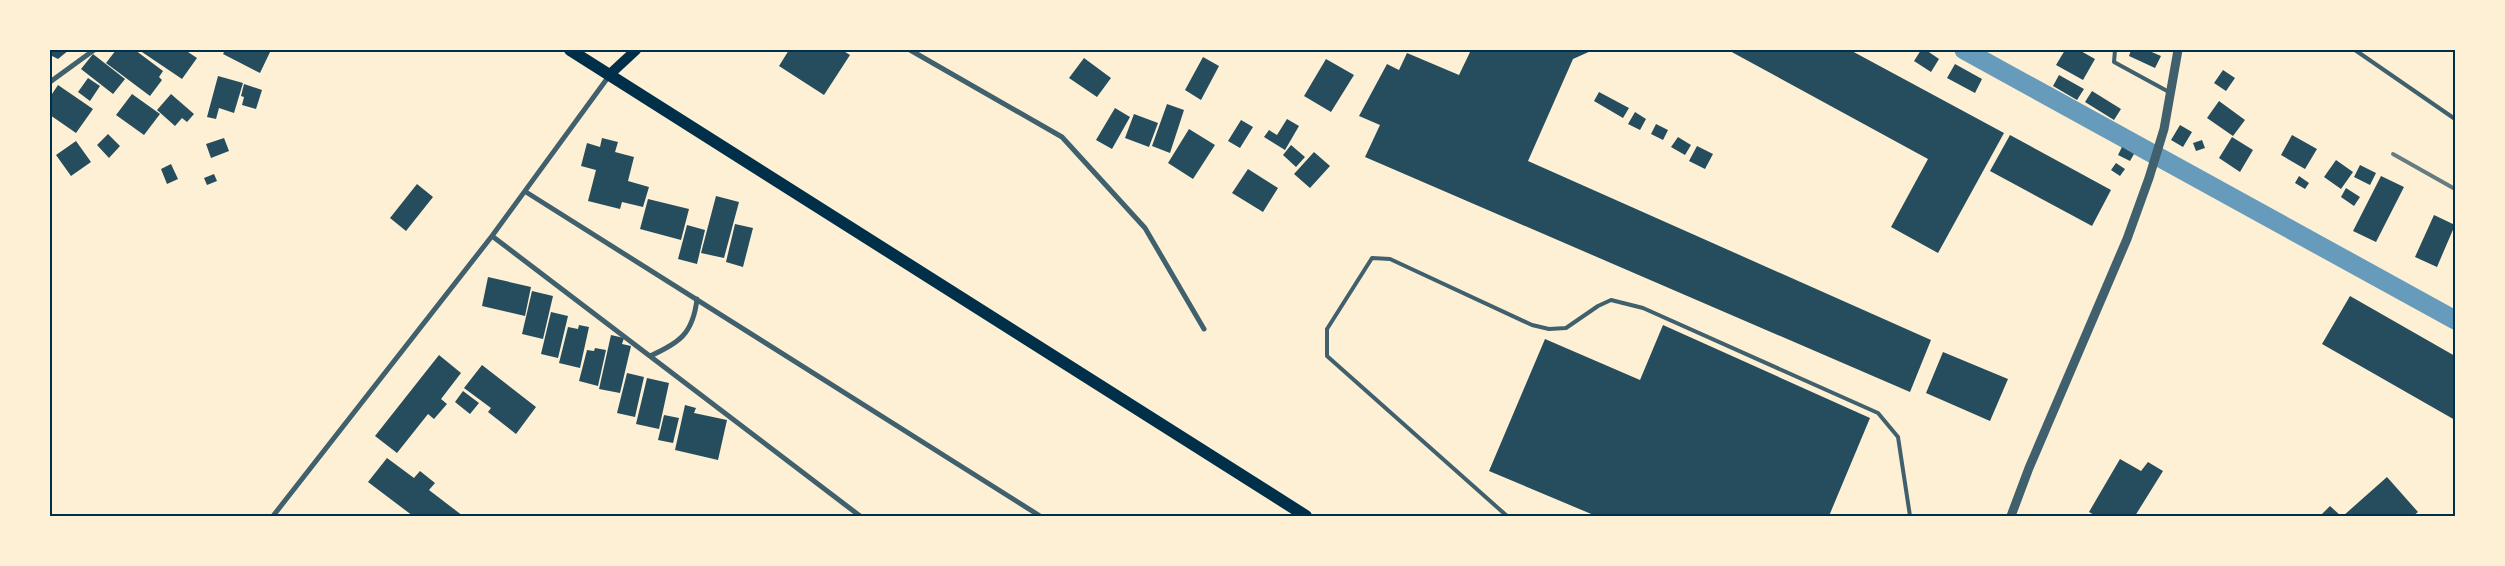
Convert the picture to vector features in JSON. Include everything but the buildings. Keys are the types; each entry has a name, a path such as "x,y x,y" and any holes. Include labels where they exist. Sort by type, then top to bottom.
{"main road":[{"path":"570,50 1306,516"},
{"path":"609,75 636,50"}],"street":[{"path":"50,82 94,50"},
{"path":"910,50 1062,137 1146,228 1204,329"},
{"path":"2011,516 2029,468 2127,239 2149,178 2164,128 2178,50"},
{"path":"273,516 526,192 609,75"},
{"path":"526,192 1040,516"},
{"path":"492,236 860,516"},
{"path":"650,356 677,344 688,329 696,310 697,299"}],"lane":[{"path":"2115,50 2114,62 2170,93"},
{"path":"2355,50 2455,119"},
{"path":"1507,516 1328,356 1327,329 1372,258 1390,258 1532,325 1549,329 1566,328 1610,300 1644,308 1878,413 1898,437 1910,516"}],"waterway":[{"path":"1964,50 2455,320"}],"railway":[{"path":"2393,154 2455,189"}]}
